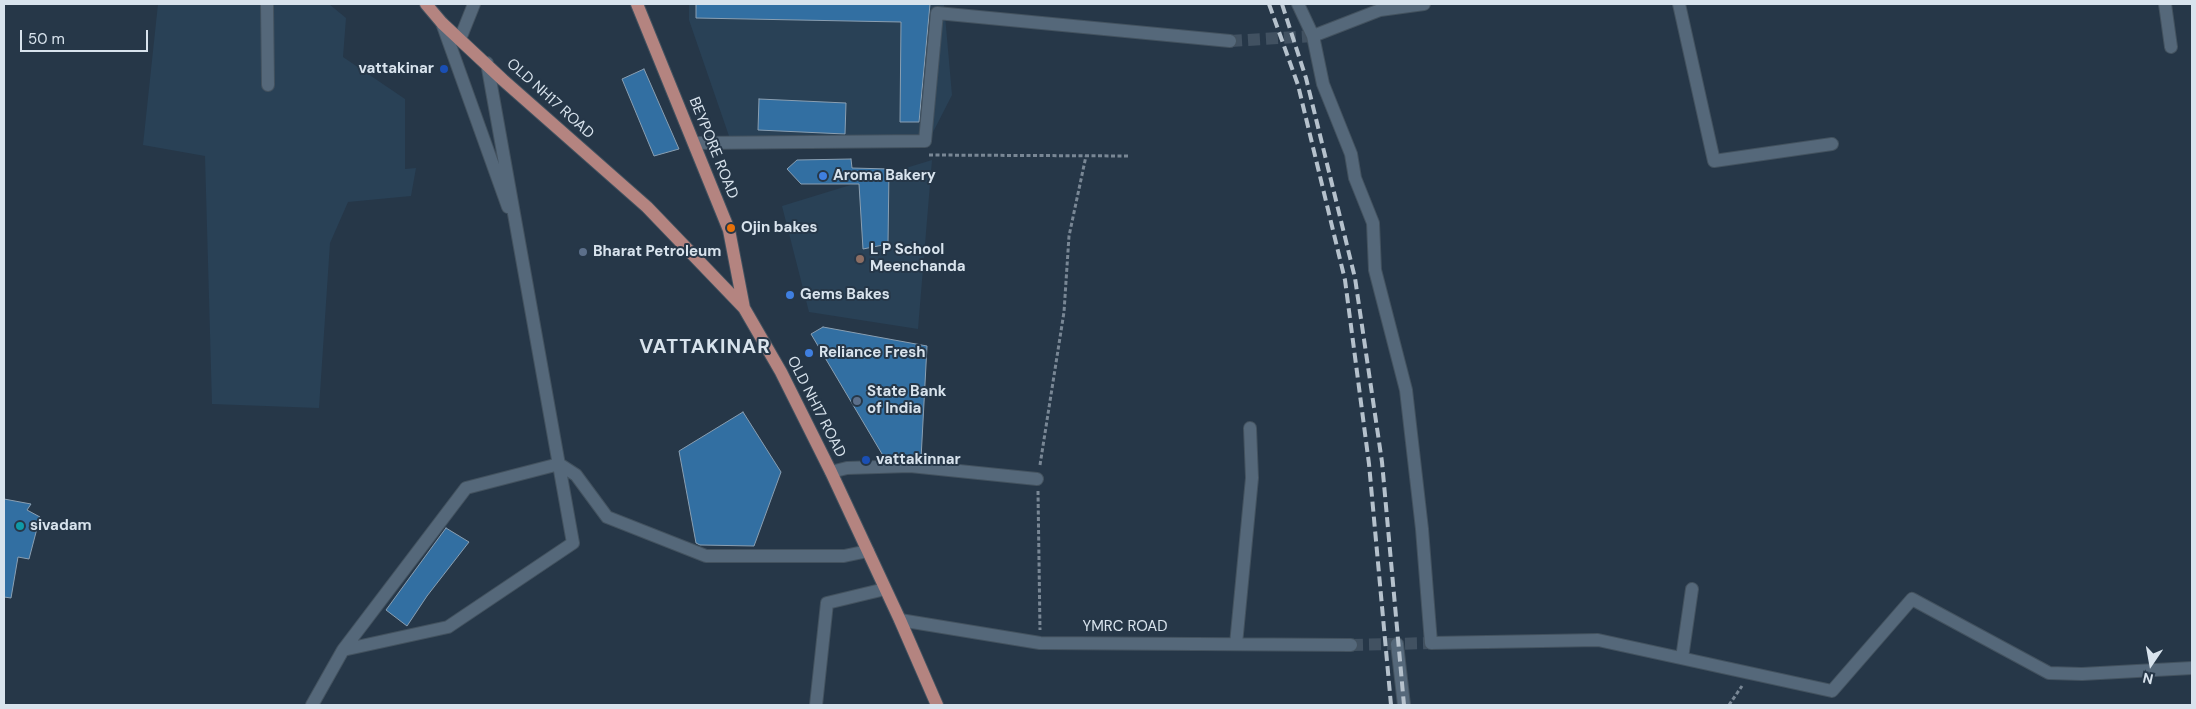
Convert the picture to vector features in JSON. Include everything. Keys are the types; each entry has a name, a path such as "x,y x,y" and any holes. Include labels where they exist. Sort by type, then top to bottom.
{"main road":[{"name":"OLD NH17 ROAD","path":"426,4 442,23 647,207 744,308 781,372 831,472 900,620 937,705"},
{"name":"BEYPORE ROAD","path":"637,4 729,230 744,308"}],"street":[{"path":"267,4 268,85"},
{"path":"460,39 474,4"},
{"path":"1298,4 1313,36 1323,84 1351,154 1355,178 1373,223 1375,270 1406,390 1422,529 1431,643 1598,640 1832,691 1912,600 2049,673 2082,674 2192,668"},
{"path":"1313,36 1380,7 1424,4"},
{"path":"1679,4 1714,161 1832,144"},
{"path":"2165,4 2171,47"},
{"path":"694,143 925,142 936,8 1230,41"},
{"path":"442,23 521,242"},
{"path":"343,650 448,627 572,542 521,242 487,63"},
{"path":"1236,644 1252,478 1250,428"},
{"path":"312,705 343,650 466,488 559,464 576,474 607,517 706,556 844,556 868,551"},
{"path":"831,472 847,468 910,466 1037,479"},
{"path":"816,705 827,603 885,589"},
{"path":"1682,658 1692,589"},
{"name":"YMRC ROAD","path":"900,620 1040,643 1351,645"},
{"path":"1397,644 1404,705"}],"path":[{"path":"1040,643 1037,479 1064,312 1069,236 1086,156"},
{"path":"1728,705 1752,674"}],"shaded area":[{"path":"158,4 329,4 346,18 343,57 405,99 405,169 416,168 411,196 348,202 330,243 319,408 212,404 205,156 143,145"},
{"path":"689,4 944,4 952,95 928,142 750,145 729,136 689,20"},
{"name":"L P School Meenchanda","path":"932,160 918,329 809,312 782,206"}],"building":[{"path":"696,4 930,4 919,122 900,122 901,22 696,18"},
{"path":"644,69 679,149 654,156 622,79"},
{"path":"759,99 846,103 845,134 758,130"},
{"path":"851,159 852,168 889,169 888,244 863,249 859,184 801,184 787,169 797,160"},
{"path":"823,327 927,346 921,459 885,459 811,334"},
{"path":"743,412 781,472 754,546 700,545 696,543 679,451"},
{"name":"sivadam","path":"4,499 31,504 27,510 40,517 29,559 18,557 11,598 4,597"},
{"path":"446,528 469,542 427,596 407,626 386,610"}],"tunnel":[{"path":"1230,41 1313,36"},
{"path":"1351,645 1431,643"}],"railway":[{"path":"1269,4 1298,85 1345,280 1369,464 1391,705"},
{"path":"1282,4 1306,78 1355,278 1382,462 1404,705"}],"place":[{"name":"vattakinar","path":"444,69"},
{"name":"Aroma Bakery","path":"823,176"},
{"name":"Ojin bakes","path":"731,228"},
{"name":"Bharat Petroleum","path":"583,252"},
{"name":"L P School Meenchanda","path":"860,259"},
{"name":"Gems Bakes","path":"790,295"},
{"name":"Reliance Fresh","path":"809,353"},
{"name":"State Bank of India","path":"857,401"},
{"name":"vattakinnar","path":"866,460"},
{"name":"sivadam","path":"20,526"}],"district":[{"name":"VATTAKINAR","path":"705,348"}]}
